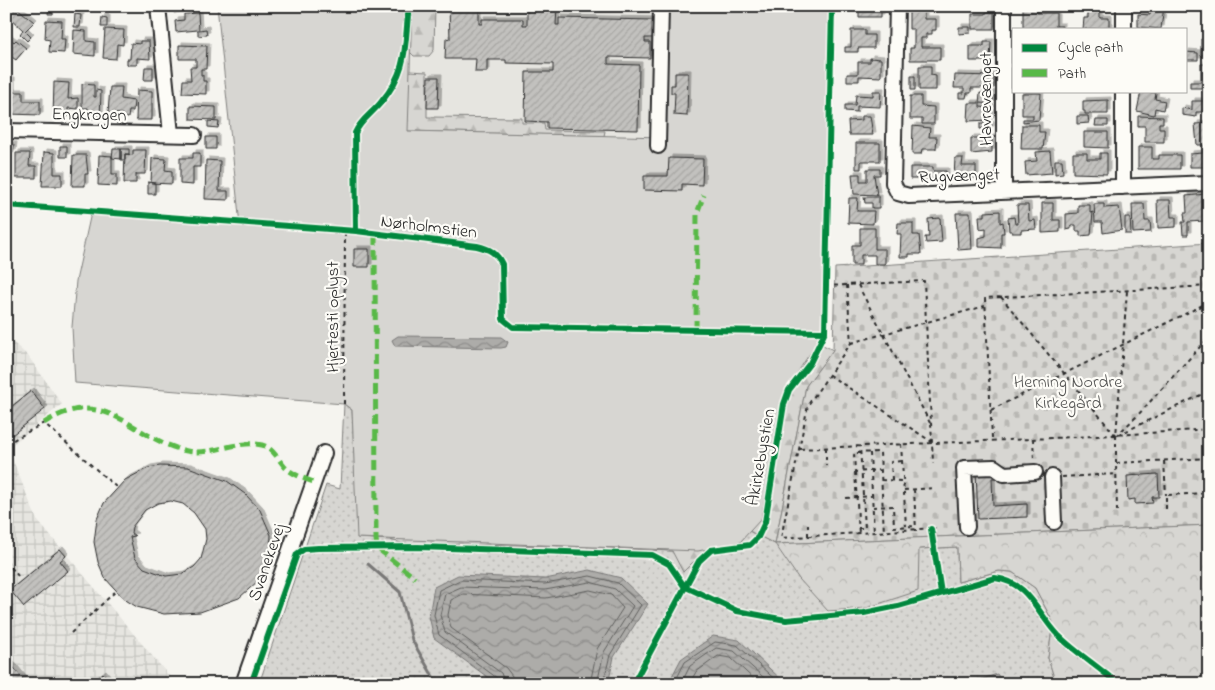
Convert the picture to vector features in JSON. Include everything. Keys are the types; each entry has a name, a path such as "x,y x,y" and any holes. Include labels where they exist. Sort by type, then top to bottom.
{"street":[{"path":"158,6 171,134"},
{"path":"658,146 661,6"},
{"name":"Rugvænget","path":"897,6 893,183 898,193 909,196 1209,183"},
{"name":"Havrevænget","path":"1004,6 1004,192"},
{"path":"1124,6 1124,28"},
{"path":"1123,92 1123,187"},
{"name":"Engkrogen","path":"6,131 194,135"},
{"name":"Svanekevej","path":"243,684 324,453"},
{"path":"967,526 964,468 994,467 1004,474 1035,472"},
{"path":"1052,477 1054,522"}],"path":[{"path":"335,229 348,230"},
{"path":"826,276 826,295"},
{"path":"826,286 924,281 933,463"},
{"path":"858,284 882,334 931,425"},
{"path":"848,285 851,343 808,405 782,538 934,529 932,538"},
{"path":"992,439 985,298 1209,286"},
{"path":"1117,511 1116,436 1127,290"},
{"path":"1000,297 1116,436"},
{"path":"990,410 1209,302"},
{"path":"851,343 985,306"},
{"path":"1116,436 1137,416 1209,337"},
{"path":"829,375 932,442"},
{"path":"1116,436 1209,391"},
{"path":"6,444 44,423 116,487"},
{"path":"800,449 992,439 1116,436 1209,430"},
{"path":"901,444 906,526"},
{"path":"858,528 865,528 860,446"},
{"path":"826,448 826,466"},
{"path":"858,534 854,454 880,452 884,533"},
{"path":"870,453 874,533"},
{"path":"1116,463 1209,458"},
{"path":"1164,461 1166,509"},
{"path":"892,480 891,462 902,462"},
{"path":"855,472 881,470"},
{"path":"881,480 903,481"},
{"path":"904,490 934,488"},
{"path":"914,489 916,531"},
{"path":"1166,495 1209,493"},
{"path":"846,498 872,496"},
{"path":"872,507 893,506 894,527 916,526"},
{"path":"808,524 808,537"},
{"path":"6,561 18,576"},
{"path":"70,634 116,591"}],"shaded area":[{"path":"412,6 668,6 665,137 407,131"},
{"path":"6,336 28,356 62,404 8,448 37,520 176,684 6,684"}],"green space":[{"path":"217,6 412,6 408,131 664,137 668,6 829,6 822,326 816,344 784,393 761,519 740,542 698,551 357,538 352,410 344,404 75,383 72,327 76,281 91,213 240,225"},
{"path":"412,6 435,6 434,50 429,56 414,56 408,50"},
{"path":"410,71 427,72 427,117 522,118 522,123 544,123 545,130 605,131 604,136 407,131 408,74"},
{"name":"Herning Nordre Kirkegård","path":"1209,243 1209,525 775,544 806,386 833,350 835,268"},
{"path":"807,337 833,350 806,386 775,544 749,531 740,542 708,547 683,572 672,551 577,546 402,543 390,540 392,521 756,350"},
{"path":"344,404 352,410 358,538 390,540 402,543 577,546 672,551 708,547 749,531 775,544 919,549 957,547 958,582 999,571 1012,572 1035,588 1053,622 1048,658 1056,684 259,684 326,485 340,489"},
{"path":"1209,525 1209,684 1056,684 1048,658 1053,622 1035,588 1012,572 999,571 958,582 957,547 919,549 918,591 866,608 828,611 799,579 775,544"}],"water":[{"path":"398,336 501,337 508,342 506,347 501,348 395,346 392,340"},
{"path":"590,570 621,578 648,604 614,657 608,684 497,684 434,638 429,616 434,587 458,575 545,579"},
{"path":"713,636 739,640 786,684 668,684 681,659"},
{"path":"997,674 1004,684 968,684"}],"building":[{"path":"49,6 54,6 53,14 48,14"},
{"path":"384,6 403,6 404,11 384,12"},
{"path":"449,6 479,6 479,24 482,24 482,19 523,19 523,25 527,25 527,6 557,6 556,25 559,25 559,18 653,20 653,38 645,38 645,42 650,42 650,58 608,57 608,64 639,65 638,130 547,128 547,122 525,121 526,72 553,72 553,64 506,63 506,60 487,60 487,72 475,72 476,59 445,59 446,38 450,39"},
{"path":"859,6 881,6 881,17 859,17"},
{"path":"909,6 924,6 924,19 936,19 936,30 932,30 932,34 926,34 926,38 921,38 921,47 940,47 940,60 910,60 910,48 914,48 914,29 909,29"},
{"path":"1023,6 1037,7 1037,13 1056,13 1056,26 1062,26 1062,28 1023,28"},
{"path":"1145,6 1164,6 1161,28 1138,27 1138,14 1150,15 1151,8"},
{"path":"16,7 34,22 25,31 31,37 27,41 20,34 23,30 8,16"},
{"path":"173,7 187,7 187,11 174,13"},
{"path":"1088,9 1100,9 1100,18 1109,18 1109,28 1083,28 1084,18 1088,18"},
{"path":"986,12 994,12 994,29 972,29 972,14 986,14"},
{"path":"1207,12 1209,12 1209,29 1207,29"},
{"path":"198,13 199,30 206,29 207,35 198,36 198,30 176,32 175,21 184,20 184,14"},
{"path":"75,14 81,15 80,27 74,27"},
{"path":"102,17 107,18 107,27 101,27"},
{"path":"46,20 62,21 61,39 65,39 64,53 49,52 50,40 45,39"},
{"path":"959,27 970,27 970,33 959,34"},
{"path":"105,29 124,30 123,45 117,44 116,59 103,58"},
{"path":"74,30 86,31 86,41 95,42 95,56 73,54"},
{"path":"851,30 865,30 865,35 874,35 874,48 858,48 858,52 845,52 845,47 851,47"},
{"path":"6,36 14,42 16,40 26,48 16,60 6,53"},
{"path":"1201,39 1209,40 1209,55 1201,55"},
{"path":"140,41 149,41 150,59 137,58 137,65 127,65 127,59 130,59 131,43 140,44"},
{"path":"984,42 991,42 990,61 970,61 970,46 984,46"},
{"path":"179,45 207,46 206,69 201,69 203,81 206,81 206,94 182,93 183,80 191,80 190,67 196,67 196,59 179,59"},
{"path":"1188,52 1198,53 1198,60 1188,60"},
{"path":"870,58 881,59 881,77 859,76 859,81 847,81 847,74 858,74 858,62 870,62"},
{"path":"1201,64 1209,64 1209,84 1202,84 1202,88 1190,88 1190,82 1201,82"},
{"path":"919,66 931,66 931,75 936,76 936,90 919,90"},
{"path":"145,67 153,67 153,80 144,80"},
{"path":"675,73 688,73 687,116 674,115 675,93 671,93 671,85 675,85"},
{"path":"955,75 994,76 994,88 971,88 971,93 967,93 966,98 959,98 959,93 964,93 964,88 954,88"},
{"path":"911,76 915,76 915,90 911,90"},
{"path":"428,77 439,77 438,108 427,108"},
{"path":"6,80 12,80 12,92 23,92 23,101 40,101 40,115 9,114 9,91 6,91"},
{"path":"54,82 69,83 68,99 78,98 78,109 68,108 68,117 53,117"},
{"path":"82,84 94,85 94,97 96,97 96,90 101,91 100,119 88,118 88,108 82,108"},
{"path":"110,87 122,87 121,99 134,101 133,111 129,111 128,118 122,117 122,114 108,113"},
{"path":"137,90 152,91 152,120 136,120"},
{"path":"873,91 881,91 880,107 857,106 857,112 845,111 845,105 855,105 856,95 873,96"},
{"path":"1141,92 1156,93 1155,99 1165,101 1163,110 1155,108 1154,115 1137,111"},
{"path":"980,93 993,94 993,104 980,103 980,107 991,108 991,120 968,121 969,103 979,103"},
{"path":"1022,93 1041,93 1039,120 1023,122 1023,119 1033,119 1033,115 1022,115"},
{"path":"910,96 921,96 921,106 934,107 934,124 922,124 922,119 910,119"},
{"path":"1108,100 1108,114 1085,114 1085,111 1083,111 1083,101"},
{"path":"1192,101 1209,101 1209,112 1196,112 1196,117 1182,115 1182,108 1192,110"},
{"path":"190,106 216,107 216,120 190,119"},
{"path":"862,116 870,116 873,135 849,135 848,121 862,120"},
{"path":"1077,116 1088,116 1089,123 1077,124"},
{"path":"1138,116 1163,117 1163,123 1159,123 1159,128 1164,128 1164,142 1145,142 1145,126 1138,126"},
{"path":"1096,120 1108,120 1108,126 1095,126"},
{"path":"208,121 219,122 218,128 208,127"},
{"path":"1209,123 1209,167 1190,167 1190,154 1203,153 1203,145 1197,145 1195,124"},
{"path":"980,124 991,124 991,129 980,129"},
{"path":"1022,125 1039,125 1039,132 1045,132 1043,149 1021,149"},
{"path":"913,126 930,128 929,137 937,137 936,149 922,149 921,154 912,154"},
{"path":"1084,132 1108,132 1108,148 1084,147"},
{"path":"206,137 216,137 216,149 206,149"},
{"path":"971,138 992,138 992,152 971,154"},
{"path":"856,143 880,143 880,161 861,161 861,169 856,169"},
{"path":"6,145 14,145 13,153 6,153"},
{"path":"60,146 67,146 67,157 60,157"},
{"path":"1138,147 1152,147 1152,159 1159,159 1159,155 1180,155 1180,169 1138,169"},
{"path":"113,149 121,149 121,159 112,158"},
{"path":"121,149 129,149 129,154 125,154 125,160 121,160"},
{"path":"133,150 146,150 145,174 136,174 136,183 124,183 125,154 133,155"},
{"path":"1050,151 1052,173 1026,175 1025,162 1037,161 1036,152"},
{"path":"44,152 54,153 54,174 62,174 62,186 42,186"},
{"path":"16,153 30,153 29,166 36,166 36,178 16,178"},
{"path":"193,153 200,153 200,167 193,167 193,185 180,184 180,158 193,158"},
{"path":"1073,153 1087,153 1087,159 1100,159 1100,153 1107,153 1107,174 1073,173"},
{"path":"73,155 86,155 88,174 85,174 85,186 72,186"},
{"path":"99,155 112,156 112,174 117,174 117,186 98,185"},
{"path":"152,158 166,159 165,170 172,171 172,184 151,183"},
{"path":"669,158 703,159 702,185 682,184 682,191 644,190 644,176 668,176"},
{"path":"955,158 963,158 962,166 976,166 976,178 954,178"},
{"path":"206,160 220,161 219,191 228,191 228,200 205,199"},
{"path":"1055,160 1062,160 1063,173 1055,174"},
{"path":"910,167 933,167 933,171 946,171 946,179 910,179"},
{"path":"867,169 880,169 880,175 874,175 877,195 854,194 852,174 860,174 860,181 867,181"},
{"path":"148,182 155,183 155,194 148,194"},
{"path":"1206,194 1205,221 1188,222 1188,235 1183,235 1182,222 1185,222 1184,213 1187,213 1186,196"},
{"path":"864,197 879,197 879,208 872,208 872,203 865,203"},
{"path":"849,198 858,198 857,211 874,211 873,224 848,223"},
{"path":"1157,200 1170,200 1171,217 1176,217 1176,227 1158,228"},
{"path":"1042,203 1053,203 1053,220 1060,220 1060,232 1042,233"},
{"path":"1094,204 1104,204 1104,208 1119,207 1122,230 1103,233 1102,222 1095,222"},
{"path":"1132,204 1144,204 1145,221 1150,221 1151,232 1133,233"},
{"path":"1017,205 1028,205 1029,221 1035,220 1036,229 1021,230 1021,233 1009,231 1008,218 1014,217 1015,224 1018,224"},
{"path":"1078,205 1090,205 1090,213 1093,212 1091,235 1080,236 1080,231 1076,231 1076,225 1071,225 1071,229 1066,230 1066,214 1078,213"},
{"path":"1000,211 1000,223 1003,222 1004,233 1001,233 1001,248 979,247 979,238 986,236 986,228 980,229 979,216 985,216 985,212"},
{"path":"956,213 970,213 972,249 958,250"},
{"path":"1125,217 1130,217 1131,234 1125,234"},
{"path":"940,218 942,242 926,243 925,237 929,237 928,219"},
{"path":"898,223 913,223 913,235 919,235 921,254 909,254 909,257 900,257 901,234 897,234"},
{"path":"860,228 875,228 875,249 885,249 885,264 875,264 875,255 861,255 861,265 852,265 852,245 860,245"},
{"path":"354,249 369,249 369,267 354,267"},
{"path":"31,391 45,409 12,435 6,428 6,411"},
{"path":"160,466 188,467 227,481 245,494 260,510 271,535 270,558 259,580 239,598 200,612 164,614 137,607 124,599 105,578 98,562 94,542 97,519 104,503 125,480 148,468","holes":["171,501 183,504 194,513 205,529 206,539 201,559 194,567 182,574 166,576 144,568 135,558 130,537 135,536 131,533 132,527 145,510 158,503"]},
{"path":"995,470 995,478 992,478 993,506 1027,504 1027,517 978,519 976,471"},
{"path":"1158,474 1159,497 1152,497 1153,503 1135,504 1135,499 1128,500 1127,476"},
{"path":"60,549 66,556 60,561 68,571 24,607 10,590"},
{"path":"6,658 27,684 6,684"},
{"path":"103,673 112,684 90,684"}],"waterway":[{"path":"368,564 400,592 412,640 435,680 441,684"}],"marked path":[{"path":"696,330 697,213 704,195"},
{"path":"375,235 377,548 415,578"},
{"path":"44,423 66,412 85,409 102,411 168,445 187,451 206,451 244,444 262,445 273,452 287,469 300,477 314,482"}],"cycle path":[{"path":"356,231 355,133 360,124 382,101 397,78 404,56 409,6"},
{"name":"Åkirkebystien","path":"633,684 699,561 711,550 750,545 758,537 765,522 784,404 789,390 810,363 825,332 832,6"},
{"name":"Nørholmstien","path":"6,205 356,231 477,246 492,252 502,264 503,319 513,327 825,332"},
{"path":"931,529 941,593"},
{"path":"251,684 297,554 304,549 318,548 418,547 652,555 669,564 684,586 737,611 786,620 864,613 898,606 995,578 1007,581 1024,592 1058,635 1118,684"}]}
